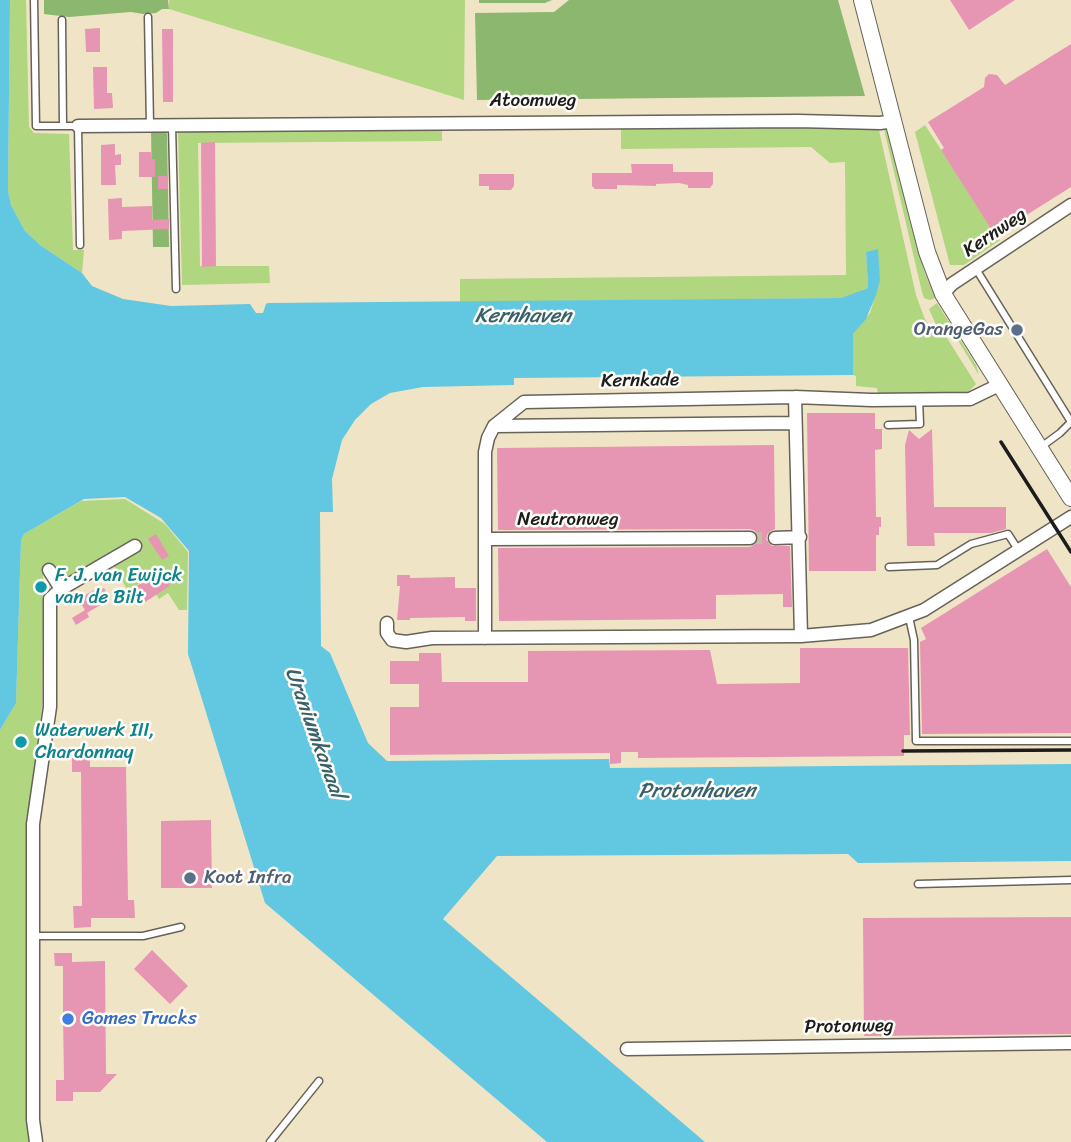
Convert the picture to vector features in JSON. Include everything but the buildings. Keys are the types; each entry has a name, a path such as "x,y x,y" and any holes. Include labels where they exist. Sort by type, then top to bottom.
{"street":[{"path":"862,0 927,253 943,294 1071,498"},
{"name":"Atoomweg","path":"78,126 894,121"},
{"name":"Kernweg","path":"943,294 952,284 1071,205"},
{"name":"Kernkade","path":"494,426 524,402 795,397 970,399 999,385"},
{"path":"795,397 801,636"},
{"path":"485,638 485,452 494,426 795,423"},
{"path":"387,623 387,633 392,640 399,642 432,638 801,636 871,630 909,617 1071,517"},
{"path":"775,538 800,537"},
{"name":"Neutronweg","path":"485,540 750,538"},
{"path":"36,1142 33,1120 33,824 50,707 50,599 61,589 135,546"},
{"path":"49,570 61,589"},
{"name":"Protonweg","path":"627,1049 1071,1043"}],"lane":[{"name":"Atoomweg","path":"34,0 36,126 78,126"},
{"path":"148,18 150,125"},
{"path":"62,20 64,126"},
{"path":"172,125 176,289"},
{"path":"78,126 80,245"},
{"path":"976,269 1071,422 1039,448"},
{"path":"888,425 919,424 919,399"},
{"path":"889,567 937,565 971,544 1008,534 1019,551"},
{"path":"909,617 914,640 916,741 1071,741"},
{"path":"918,884 1071,880"},
{"path":"32,936 143,936 181,927"},
{"path":"270,1142 319,1081"}],"green space":[{"path":"10,0 26,0 29,127 34,133 69,134 73,250 84,250 82,273 40,245 25,231 11,205 8,191"},
{"path":"44,0 168,0 169,9 156,13 131,12 69,17 44,14"},
{"path":"169,0 465,0 464,100 169,9"},
{"path":"479,0 552,0 545,3 479,3"},
{"path":"569,0 838,0 865,96 477,100 475,13 554,12"},
{"path":"883,125 886,125 924,271 935,298 930,300 924,298 922,292"},
{"path":"925,125 1000,240 964,265 950,265 915,132"},
{"path":"878,126 916,295 932,331 947,338 976,384 967,393 878,394 877,388 856,386 856,376 853,375 853,334 870,313 880,281 866,252 868,286 863,292 841,298 460,302 460,279 846,275 845,162 830,163 811,147 621,149 621,128"},
{"path":"442,128 442,141 198,143 200,266 269,266 270,283 182,285 178,129"},
{"path":"151,129 165,129 167,135 169,247 153,247"},
{"path":"937,303 976,365 979,375 954,334 937,327 929,309"},
{"path":"125,499 165,524 188,552 187,610 179,610 168,593 159,599 147,579 128,591 109,558 70,577 62,574 54,565 43,565 43,578 50,588 43,596 42,706 27,826 27,1102 30,1142 0,1142 0,730 16,703 21,540 24,534 81,501"}],"water":[{"path":"0,0 10,0 8,191 11,205 25,231 40,245 82,273 92,286 123,299 171,306 250,304 256,313 263,313 268,303 841,298 866,289 866,252 878,249 880,281 866,319 853,334 853,375 514,378 514,385 423,387 390,393 371,404 355,420 342,440 332,479 333,512 320,512 321,646 330,653 368,743 387,761 609,759 610,768 1071,764 1071,861 858,863 848,854 497,856 443,919 705,1142 547,1142 265,903 188,654 189,551 161,518 125,497 84,499 24,534 21,540 16,703 0,730"}],"tunnel":[{"path":"750,538 775,538"}],"railway":[{"path":"1001,442 1071,552"},
{"path":"903,751 1071,750"}],"place":[{"name":"OrangeGas","path":"1017,330"},
{"name":"F. J. van Ewijck van de Bilt","path":"41,587"},
{"name":"Waterwerk III, Chardonnay","path":"21,742"},
{"name":"Koot Infra","path":"190,878"},
{"name":"Gomes Trucks","path":"68,1019"}],"water label":[{"name":"Kernhaven","path":"523,317"},
{"name":"Uraniumkanaal","path":"314,733"},
{"name":"Protonhaven","path":"697,792"}]}
